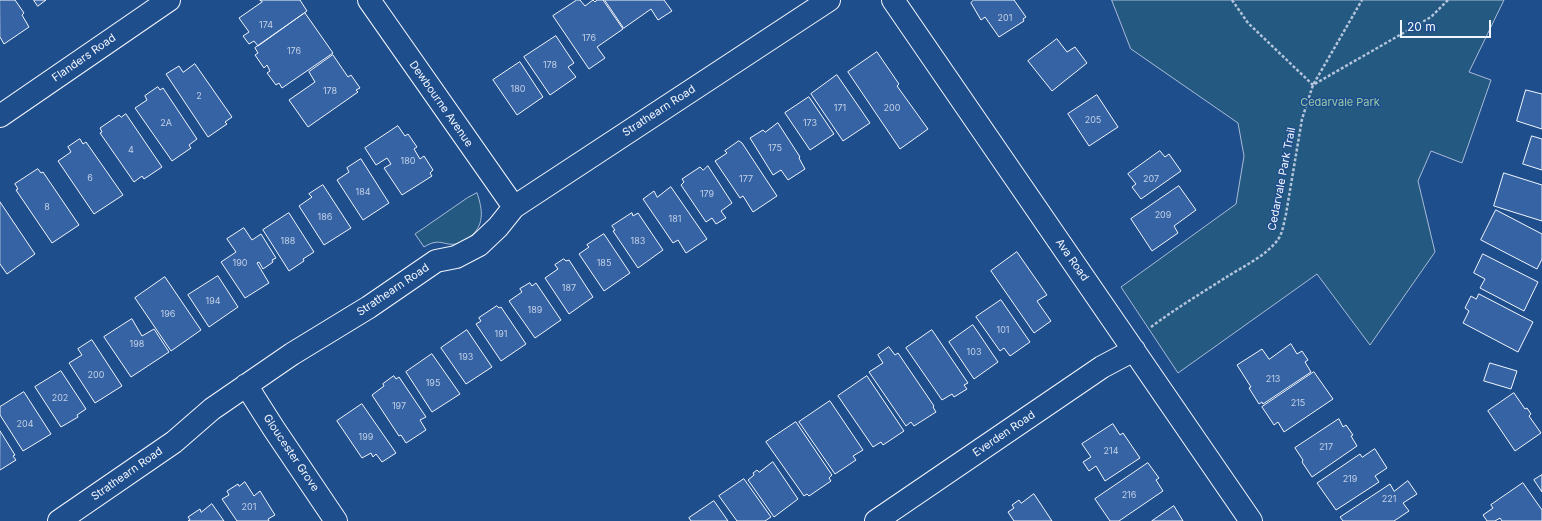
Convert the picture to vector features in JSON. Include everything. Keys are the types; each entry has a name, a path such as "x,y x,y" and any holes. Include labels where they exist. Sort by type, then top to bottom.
{"street":[{"name":"Flanders Road","path":"0,116 169,0"},
{"name":"Dewbourne Avenue","path":"368,0 514,207"},
{"name":"Strathearn Road","path":"59,521 174,442 212,410 246,385 292,354 370,307 436,261 456,257 479,245 498,227 514,207 829,0"},
{"name":"Ava Road","path":"892,0 1251,521"},
{"name":"Everden Road","path":"876,521 1102,367 1134,350"},
{"name":"Gloucester Grove","path":"246,385 336,521"}],"path":[{"path":"1232,0 1248,23 1313,85 1431,17 1448,0"},
{"name":"Cedarvale Park Trail","path":"1134,350 1147,329 1172,311 1258,257 1279,238 1286,214 1302,119 1313,85 1362,0"}],"green space":[{"name":"Cedarvale Park","path":"1112,0 1504,0 1469,72 1491,80 1462,163 1431,151 1418,181 1435,252 1370,345 1317,274 1178,373 1121,287 1236,204 1244,156 1238,123 1131,49"},
{"path":"477,193 481,206 481,218 474,234 457,244 438,242 424,247 415,234 467,198"}],"building":[{"path":"0,0 15,0 24,13 22,15 29,27 4,44 0,37"},
{"path":"34,0 46,0 38,6"},
{"path":"260,0 300,0 307,11 258,46 254,41 249,44 243,36 249,32 239,18 262,2"},
{"path":"577,0 580,0 585,6 593,0 595,2 597,0 603,0 623,29 597,47 605,58 589,69 553,16"},
{"path":"605,0 664,0 672,11 658,20 651,9 624,28"},
{"path":"974,0 1014,0 1026,17 1023,19 1024,21 999,37 985,17 981,20 971,3"},
{"path":"305,13 333,53 282,88 279,83 276,85 267,73 270,71 267,65 264,68 255,55 258,53 255,48"},
{"path":"556,36 574,63 568,67 576,77 550,95 524,57"},
{"path":"1057,39 1067,52 1075,47 1087,63 1052,91 1028,61"},
{"path":"877,52 899,84 897,86 928,129 900,149 848,72"},
{"path":"333,55 348,77 351,75 360,88 356,90 358,92 308,127 289,100 315,82 309,72"},
{"path":"520,62 543,97 517,115 493,80"},
{"path":"195,64 232,117 225,122 227,124 208,137 166,74 179,66 183,72"},
{"path":"837,75 870,123 843,141 811,94"},
{"path":"158,87 160,90 163,88 197,139 189,145 191,148 172,161 135,108 147,100 145,96"},
{"path":"1526,90 1542,94 1542,129 1517,121"},
{"path":"1097,95 1118,127 1089,146 1068,114"},
{"path":"809,97 834,134 810,150 785,113"},
{"path":"126,114 162,167 144,179 142,176 134,182 100,133 102,132 100,128 119,115 121,117"},
{"path":"778,123 800,157 799,158 805,169 788,180 781,170 773,175 750,138 763,130 765,132"},
{"path":"398,126 405,136 408,134 417,147 414,149 420,159 424,156 433,170 430,173 432,176 402,195 384,168 391,164 387,158 376,165 365,148"},
{"path":"1532,136 1542,139 1542,170 1523,164"},
{"path":"80,139 83,144 86,142 123,195 94,214 58,161 71,152 68,147"},
{"path":"739,141 742,143 777,196 753,212 743,196 740,198 715,161 727,153 725,151"},
{"path":"1160,151 1165,157 1169,154 1181,171 1141,199 1132,187 1136,184 1128,174"},
{"path":"361,159 389,203 363,220 337,180 349,172 347,168"},
{"path":"708,166 732,203 721,211 726,218 716,224 712,218 706,222 681,185 684,182 682,179 700,167 703,170"},
{"path":"38,169 41,173 43,172 79,225 52,243 16,190 18,189 15,184"},
{"path":"1504,173 1542,185 1542,221 1494,206"},
{"path":"323,185 351,228 324,245 299,206 312,197 309,194"},
{"path":"1179,186 1196,210 1174,226 1178,233 1152,251 1131,219"},
{"path":"671,187 707,239 686,253 678,240 673,243 643,199 654,191 657,197"},
{"path":"0,202 35,254 7,274 0,264"},
{"path":"1496,210 1542,234 1542,259 1537,269 1481,240"},
{"path":"289,213 314,252 289,271 263,230"},
{"path":"632,213 633,216 638,213 663,250 638,268 613,231 615,230 612,226"},
{"path":"244,228 252,240 261,234 276,258 263,269 259,262 257,263 269,283 245,298 221,262 236,252 227,239"},
{"path":"604,234 630,273 604,291 579,254 589,247 587,245"},
{"path":"1017,252 1047,295 1037,301 1051,321 1034,333 991,271"},
{"path":"1483,254 1538,282 1524,311 1480,288 1485,279 1474,273"},
{"path":"564,259 566,261 569,260 593,297 569,314 545,278 558,269 555,265"},
{"path":"218,276 238,307 209,327 188,295"},
{"path":"165,277 201,330 171,351 135,298"},
{"path":"530,283 532,286 536,283 561,320 535,338 509,301 522,292 520,289"},
{"path":"1479,294 1533,322 1518,352 1463,323 1469,311 1465,308 1471,296 1476,299"},
{"path":"1001,300 1030,342 1010,356 1004,348 1000,351 976,317"},
{"path":"497,306 499,308 501,307 526,344 501,361 476,324 481,321 479,318"},
{"path":"132,319 142,336 154,329 169,352 131,377 104,337"},
{"path":"973,325 998,362 974,379 949,342"},
{"path":"467,330 492,367 466,384 441,348"},
{"path":"932,330 968,383 964,385 967,389 954,397 952,394 942,400 906,348"},
{"path":"92,340 122,386 95,403 69,363 82,355 78,349"},
{"path":"1291,344 1297,354 1302,351 1308,360 1305,362 1311,372 1263,404 1262,402 1259,404 1249,388 1251,387 1237,365 1262,349 1269,359"},
{"path":"889,347 895,355 898,353 934,406 933,407 936,412 914,426 911,422 906,426 869,372 883,363 878,355"},
{"path":"432,354 460,394 432,412 406,372"},
{"path":"1490,363 1517,371 1511,389 1484,381"},
{"path":"61,371 86,409 77,415 78,417 61,427 35,387"},
{"path":"1314,372 1333,399 1284,432 1278,422 1274,425 1262,407"},
{"path":"394,376 396,379 399,377 426,417 420,420 426,430 406,443 401,435 399,436 372,395"},
{"path":"867,376 904,431 883,445 881,442 873,447 838,396"},
{"path":"24,392 51,434 23,451 0,415 0,407"},
{"path":"1514,393 1525,409 1527,408 1531,414 1529,416 1541,433 1515,451 1488,411"},
{"path":"830,401 863,450 853,456 856,460 835,474 799,422"},
{"path":"362,404 396,453 382,462 376,454 373,457 371,453 362,458 337,421"},
{"path":"1339,419 1343,427 1346,425 1353,435 1351,436 1357,446 1312,477 1295,448"},
{"path":"796,422 832,475 829,478 831,481 809,496 807,494 804,496 766,442"},
{"path":"1113,424 1120,435 1123,433 1140,458 1105,481 1096,466 1089,471 1083,462 1091,457 1082,444"},
{"path":"0,431 15,455 13,456 16,460 0,470"},
{"path":"1375,449 1387,468 1375,476 1379,482 1336,510 1317,483 1360,454 1362,457"},
{"path":"773,462 798,499 774,517 748,480 757,470 759,472"},
{"path":"1148,463 1159,478 1156,480 1163,491 1119,521 1110,521 1095,499"},
{"path":"1542,475 1542,492 1534,480"},
{"path":"744,479 771,517 765,521 737,521 719,496"},
{"path":"1408,481 1417,494 1403,503 1409,511 1394,521 1343,521 1340,517 1390,484 1394,491"},
{"path":"245,482 254,496 260,491 275,515 268,519 269,521 237,521 222,499 229,495 227,491 238,484 239,486"},
{"path":"1523,483 1542,510 1542,521 1502,521 1500,518 1495,521 1487,521 1483,515 1493,508 1491,505"},
{"path":"1034,494 1052,521 1014,521 1008,512 1014,508 1012,505 1019,500 1021,503"},
{"path":"714,501 728,521 691,521 689,518"},
{"path":"212,504 224,521 188,521 190,520 188,517 200,509 201,512"},
{"path":"1174,506 1183,521 1152,521"}]}
